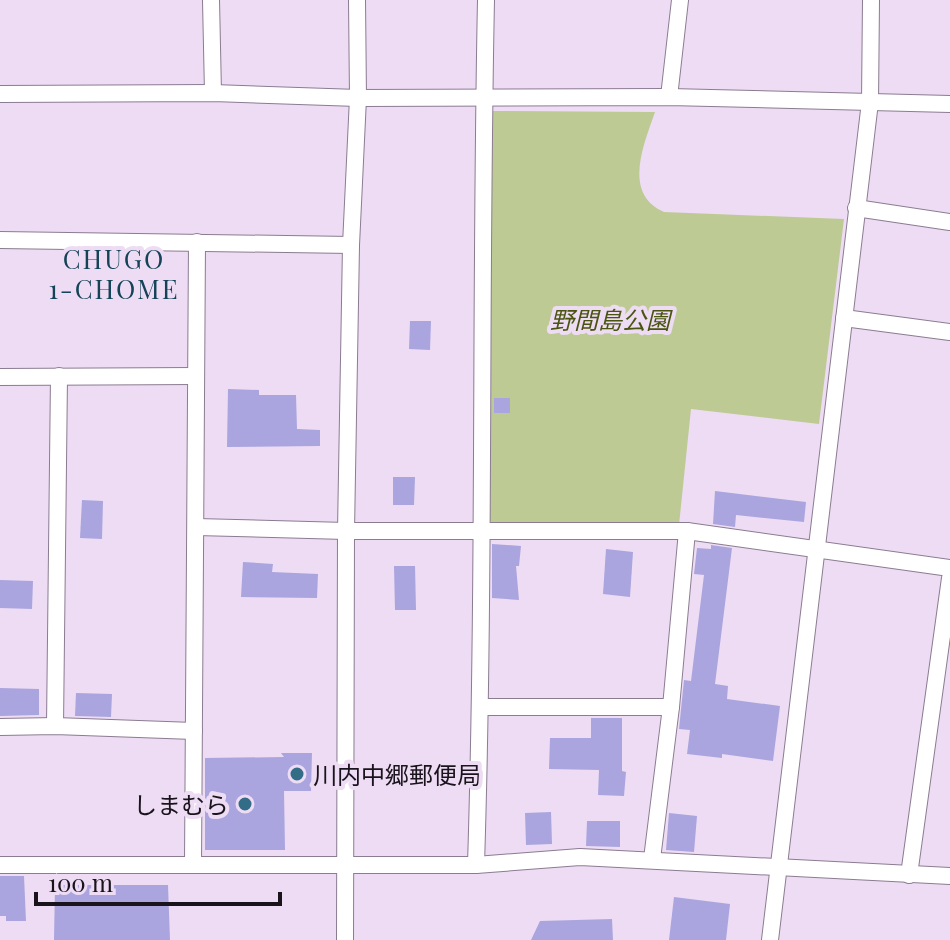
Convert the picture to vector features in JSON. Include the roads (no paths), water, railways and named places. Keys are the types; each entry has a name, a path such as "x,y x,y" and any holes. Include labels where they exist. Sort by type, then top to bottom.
{"street":[{"path":"211,0 213,93"},
{"path":"345,940 346,531 351,245 358,98 357,0"},
{"path":"476,865 481,707 486,0"},
{"path":"669,97 680,0"},
{"path":"770,940 870,102 871,0"},
{"path":"0,94 669,97 950,104"},
{"path":"856,208 950,222"},
{"path":"0,240 351,245"},
{"path":"193,865 197,242"},
{"path":"844,318 950,332"},
{"path":"55,726 59,376"},
{"path":"0,377 196,376"},
{"path":"196,527 346,531 687,531 950,568"},
{"path":"652,859 671,707 687,531"},
{"path":"909,875 950,578"},
{"path":"481,707 671,707"},
{"path":"0,727 194,731"},
{"path":"0,865 476,865 580,857 950,876"}],"place":[{"name":"川内中郷郵便局","path":"297,774"},
{"name":"しまむら","path":"245,804"}],"district":[{"name":"CHUGO 1-CHOME","path":"114,273"}],"park label":[{"name":"野間島公園","path":"610,319"}]}
